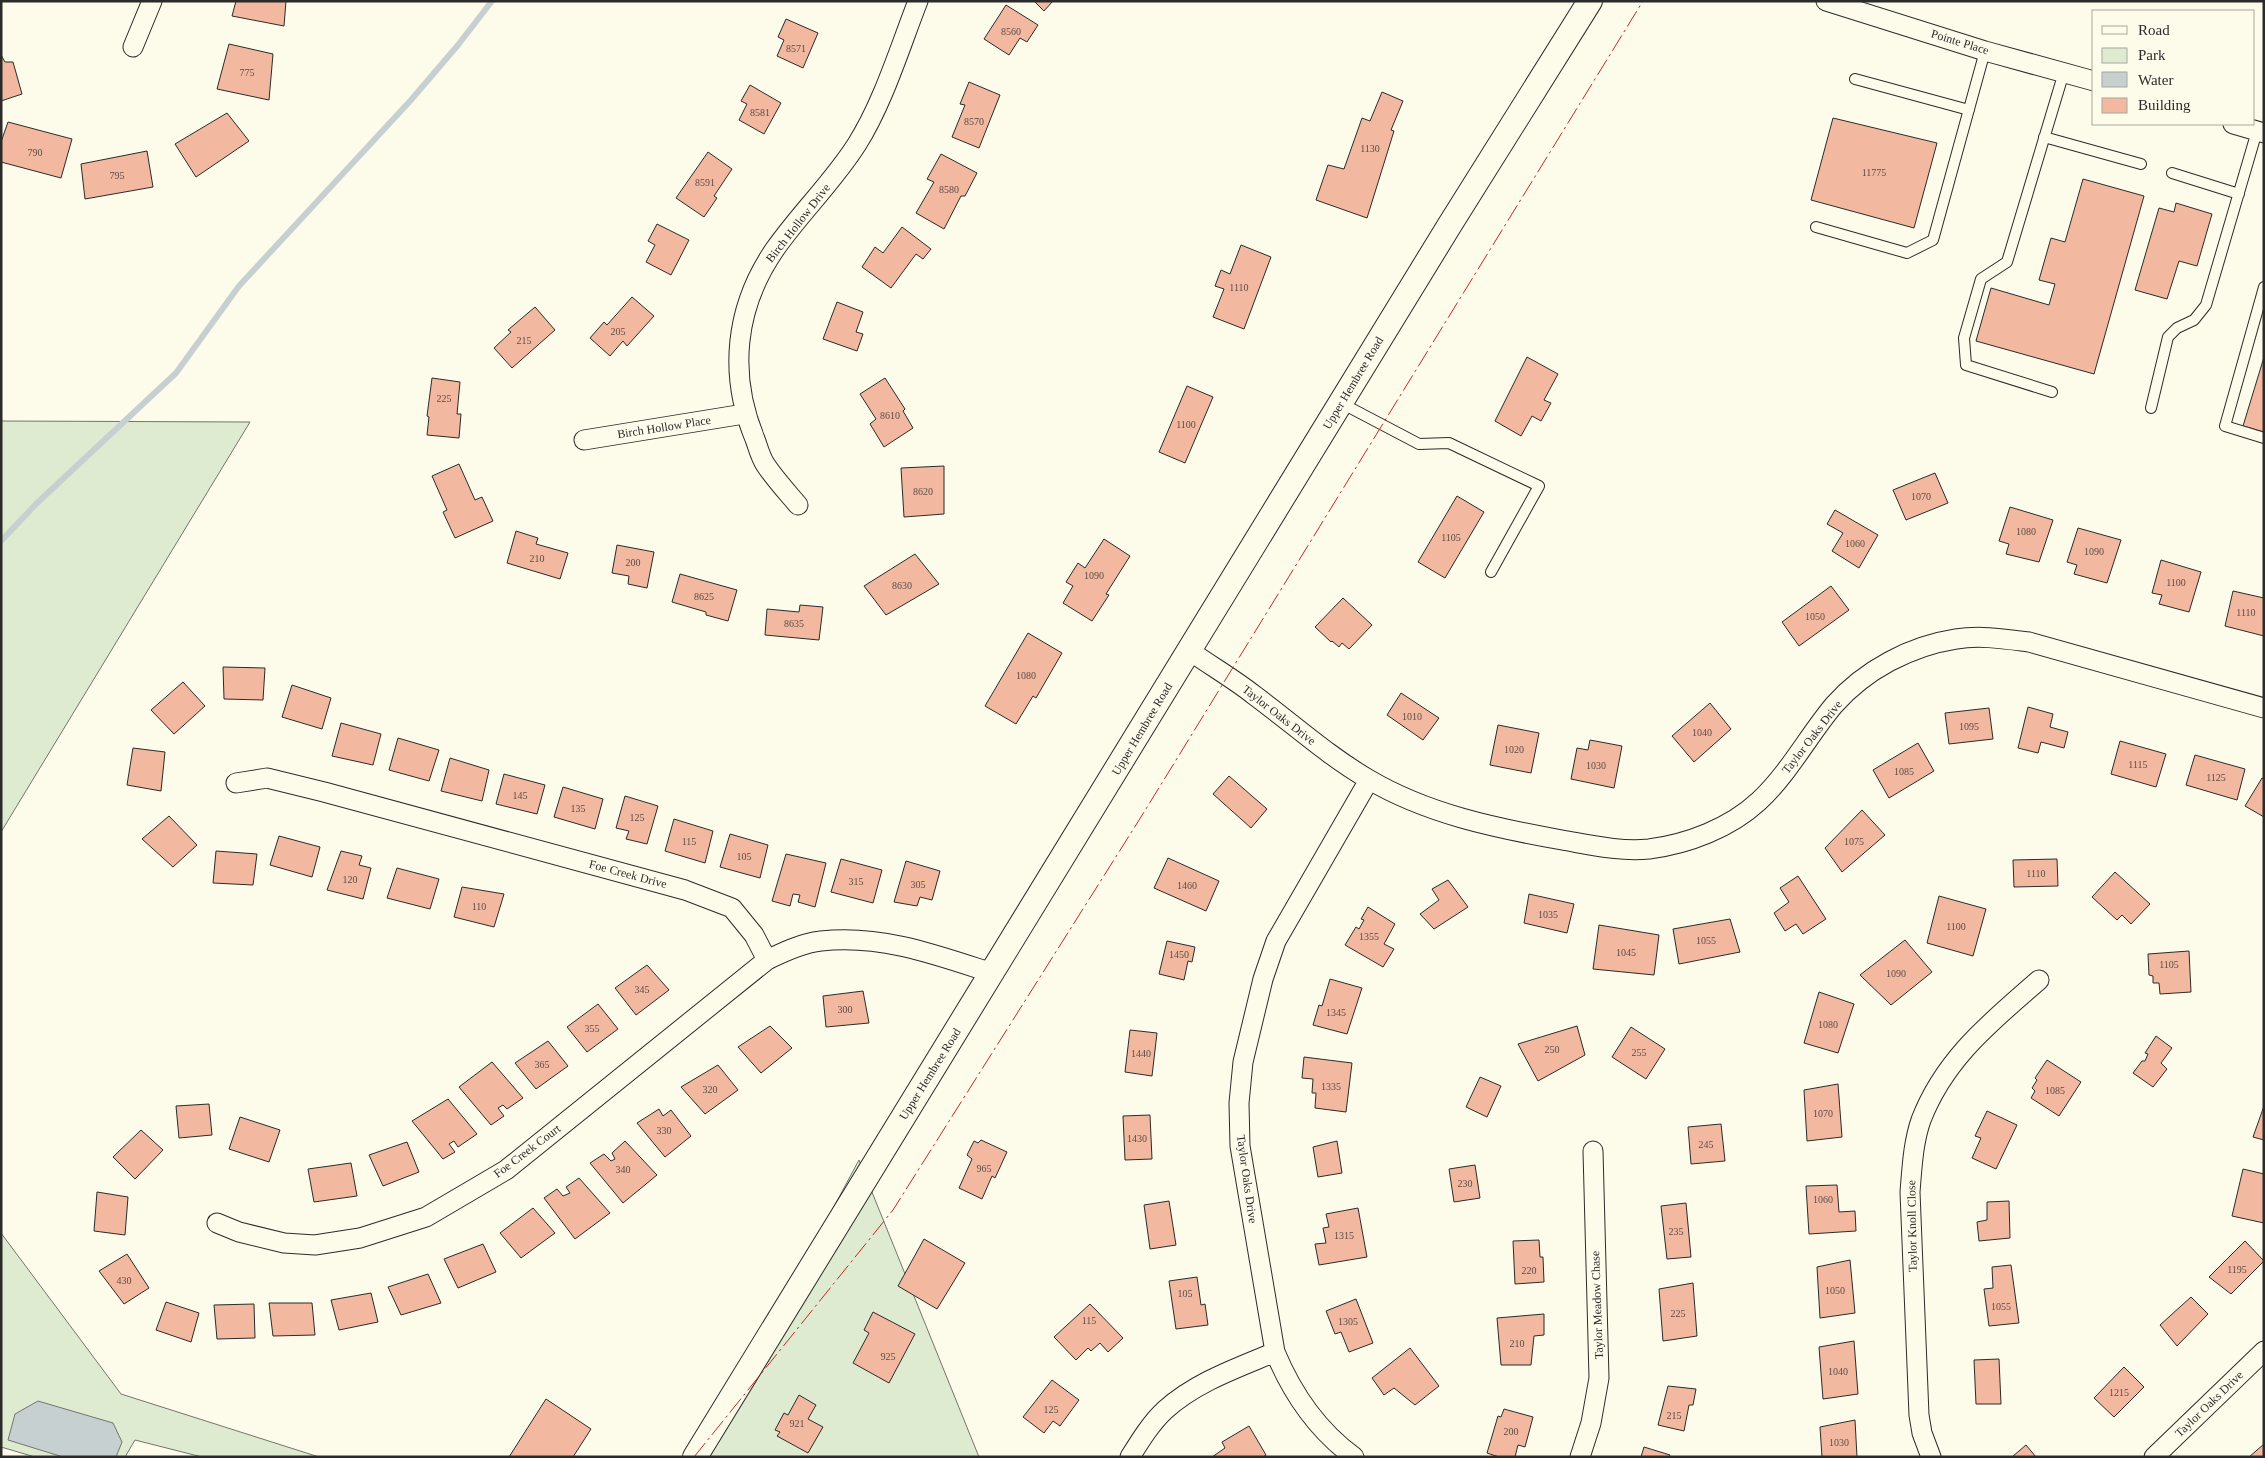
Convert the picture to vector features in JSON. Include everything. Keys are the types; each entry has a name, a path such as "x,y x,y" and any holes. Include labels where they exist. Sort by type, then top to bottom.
{"street":[{"path":"133,47 152,1"},
{"name":"Birch Hollow Drive","path":"798,505 764,463 744,414 738,379 739,345 746,308 758,277 776,248 834,178 858,142 875,109 918,1"},
{"name":"Upper Hembree Road","path":"695,1457 1341,403 1590,1"},
{"name":"Pointe Place","path":"1826,1 1985,51 2092,80"},
{"path":"2237,125 2260,132"},
{"name":"Birch Hollow Place","path":"584,440 744,414"},
{"name":"Taylor Oaks Drive","path":"1190,651 1254,694 1327,752 1369,780 1430,809 1494,828 1614,849 1646,849 1675,845 1720,828 1758,803 1780,779 1835,705 1867,675 1908,652 1956,639 1992,637 2029,642 2264,708"},
{"name":"Foe Creek Drive","path":"236,783 267,778 314,789 685,890 732,908 754,935 767,960"},
{"name":"Taylor Oaks Drive","path":"1354,1457 1336,1444 1314,1420 1285,1377 1275,1352 1240,1146 1239,1103 1243,1062 1263,979 1276,941 1369,780"},
{"path":"767,960 785,951 820,941 866,941 912,948 992,973"},
{"name":"Foe Creek Court","path":"217,1223 239,1232 284,1243 315,1245 360,1238 426,1217 506,1170 767,960"},
{"name":"Taylor Knoll Close","path":"1931,1457 1922,1433 1920,1415 1910,1192 1912,1156 1921,1120 1943,1074 1973,1038 2039,980"},
{"name":"Taylor Meadow Chase","path":"1580,1457 1591,1423 1599,1378 1593,1151"},
{"path":"1130,1457 1146,1432 1165,1410 1201,1384 1275,1352"},
{"name":"Taylor Oaks Drive","path":"2154,1457 2264,1352"}],"lane":[{"path":"1816,227 1906,254 1933,240 1985,51"},
{"path":"2052,392 1966,365 1964,338 1980,279 2007,262 2064,72"},
{"path":"1854,79 1969,110"},
{"path":"2151,408 2168,337 2177,328 2194,320 2206,305 2239,194 2260,132"},
{"path":"2044,137 2141,164"},
{"path":"2172,172 2239,194"},
{"path":"2264,287 2225,426 2264,438"},
{"path":"1341,403 1419,444 1450,443 1539,486 1491,572"}],"green space":[{"path":"1,421 250,422 1,832"},
{"path":"859,1160 979,1457 699,1457"},
{"path":"1,1233 121,1394 319,1457 202,1457 135,1440 125,1457 35,1457 1,1447"}],"water":[{"path":"38,1401 113,1423 122,1442 116,1457 63,1457 8,1440 15,1414"}],"building":[{"path":"236,1 286,1 284,26 232,16"},
{"path":"1034,1 1053,1 1044,11"},
{"path":"1006,5 1038,25 1027,42 1020,38 1009,55 984,39"},
{"path":"786,19 818,33 803,68 777,56 784,40 778,37"},
{"path":"229,44 273,54 269,100 217,89"},
{"path":"1,55 5,62 13,62 22,94 1,101"},
{"path":"969,82 1000,95 979,148 952,137 965,105 960,104"},
{"path":"750,85 781,103 764,134 739,120 747,104 741,101"},
{"path":"1382,92 1403,101 1391,130 1394,131 1367,218 1316,200 1328,165 1344,169 1362,118 1370,121"},
{"path":"227,113 249,141 196,177 175,144"},
{"path":"1833,118 1937,143 1914,228 1811,200"},
{"path":"8,122 72,139 61,178 1,162 1,142"},
{"path":"147,151 153,187 85,199 81,164"},
{"path":"708,152 732,169 714,196 717,198 704,217 676,198"},
{"path":"941,154 977,173 965,196 961,196 944,229 916,213 934,182 927,179"},
{"path":"2083,179 2144,196 2094,374 1976,341 1991,288 2049,305 2055,284 2039,280 2051,238 2065,242"},
{"path":"2176,203 2212,214 2197,266 2179,261 2167,299 2135,290 2159,208 2174,212"},
{"path":"657,224 689,240 671,275 646,262 655,245 648,241"},
{"path":"902,227 931,249 923,259 916,254 891,288 862,267 875,247 883,253"},
{"path":"1241,245 1271,257 1244,329 1213,317 1224,289 1215,286 1221,270 1230,274"},
{"path":"632,297 654,316 627,346 623,341 610,356 590,338 604,322 607,325"},
{"path":"837,302 863,312 856,332 863,334 857,351 823,339"},
{"path":"535,307 555,330 512,368 494,348 511,332 508,330"},
{"path":"1527,357 1558,374 1544,400 1551,403 1541,421 1532,416 1521,436 1495,421"},
{"path":"2264,357 2264,432 2243,426"},
{"path":"432,378 460,382 457,414 461,414 459,438 427,435 429,417 427,416"},
{"path":"885,378 905,409 903,411 913,428 884,447 870,424 876,419 860,394"},
{"path":"1187,386 1213,397 1185,463 1159,452"},
{"path":"459,464 475,500 482,497 493,521 455,538 443,512 447,510 432,476"},
{"path":"944,466 944,514 904,517 901,468"},
{"path":"1935,473 1948,503 1906,520 1893,490"},
{"path":"1457,496 1484,512 1445,578 1418,562"},
{"path":"2010,507 2053,520 2039,562 2006,554 2009,544 1999,541"},
{"path":"1835,510 1878,535 1859,568 1832,551 1843,533 1827,524"},
{"path":"2078,528 2121,540 2107,583 2074,574 2077,565 2067,562"},
{"path":"516,531 538,538 536,544 568,553 560,579 507,563"},
{"path":"1104,539 1130,556 1106,594 1109,595 1092,621 1063,603 1073,586 1066,582 1078,563 1085,568"},
{"path":"617,545 654,552 647,588 628,584 629,576 612,573"},
{"path":"915,554 939,584 886,615 864,586"},
{"path":"2161,560 2201,572 2189,612 2159,604 2162,595 2152,593"},
{"path":"680,574 737,590 728,621 672,602"},
{"path":"1831,586 1849,610 1799,646 1782,622"},
{"path":"2233,591 2264,598 2264,636 2225,626"},
{"path":"1343,598 1372,625 1349,649 1342,643 1339,647 1331,642 1315,627"},
{"path":"800,605 823,607 819,640 765,635 767,609 799,612"},
{"path":"1028,633 1062,653 1036,698 1033,696 1016,724 985,706"},
{"path":"223,667 265,668 263,700 224,699"},
{"path":"183,682 205,706 174,734 151,710"},
{"path":"292,685 331,698 322,729 282,717"},
{"path":"1401,693 1439,718 1423,740 1387,715"},
{"path":"1710,703 1731,729 1694,762 1672,736"},
{"path":"2028,707 2053,714 2050,727 2068,732 2064,748 2041,742 2038,753 2018,748"},
{"path":"1989,708 1993,739 1949,744 1945,713"},
{"path":"341,723 381,734 373,765 332,756"},
{"path":"1498,725 1539,733 1531,773 1490,765"},
{"path":"398,738 439,750 429,781 389,770"},
{"path":"1590,740 1622,746 1614,788 1571,779 1577,748 1588,750"},
{"path":"2120,741 2166,754 2156,787 2111,774"},
{"path":"1918,743 1934,771 1889,798 1873,770"},
{"path":"133,748 165,752 161,791 127,785"},
{"path":"2195,755 2245,769 2237,800 2186,785"},
{"path":"450,758 489,770 482,801 441,791"},
{"path":"504,774 545,785 537,814 496,804"},
{"path":"1229,776 1267,809 1251,828 1213,794"},
{"path":"2262,778 2264,779 2264,817 2245,806"},
{"path":"563,787 603,799 595,829 554,817"},
{"path":"625,796 658,806 647,844 626,839 629,831 616,828"},
{"path":"1862,810 1885,835 1842,872 1825,848"},
{"path":"169,816 197,845 173,867 142,839"},
{"path":"674,819 713,831 705,863 665,851"},
{"path":"730,834 768,845 760,878 720,867"},
{"path":"279,836 320,847 312,877 270,865"},
{"path":"216,851 257,854 253,885 213,883"},
{"path":"341,851 362,856 359,865 371,868 363,899 327,890"},
{"path":"786,854 826,863 815,907 798,902 800,895 793,894 790,906 772,901"},
{"path":"1168,858 1219,881 1206,911 1154,888"},
{"path":"841,859 882,870 873,903 831,892"},
{"path":"2057,859 2058,886 2014,887 2013,860"},
{"path":"906,861 940,871 932,900 920,897 917,906 894,902"},
{"path":"397,868 439,879 430,909 387,898"},
{"path":"2115,872 2150,904 2131,924 2122,915 2117,920 2092,897"},
{"path":"1798,876 1826,919 1803,934 1796,924 1785,931 1774,913 1789,902 1780,888"},
{"path":"1448,880 1468,907 1434,929 1420,914 1439,900 1432,889"},
{"path":"462,887 504,894 494,927 454,917"},
{"path":"1529,894 1574,904 1567,933 1524,923"},
{"path":"1939,896 1986,909 1973,956 1927,943"},
{"path":"1368,907 1395,924 1384,944 1394,949 1383,967 1345,945 1356,927 1359,929 1364,920 1361,919"},
{"path":"1730,919 1740,952 1679,964 1673,929"},
{"path":"1599,925 1659,935 1654,975 1593,969"},
{"path":"1905,940 1932,972 1891,1005 1860,975"},
{"path":"1167,941 1195,947 1192,962 1188,961 1184,980 1159,974"},
{"path":"2189,951 2191,992 2160,994 2159,983 2153,983 2153,976 2149,975 2148,954"},
{"path":"647,965 669,990 636,1015 615,988"},
{"path":"1330,979 1362,988 1347,1034 1313,1025 1319,1005 1322,1006"},
{"path":"863,991 869,1023 826,1027 823,996"},
{"path":"1819,992 1854,1004 1838,1053 1804,1043"},
{"path":"598,1004 618,1029 587,1052 567,1027"},
{"path":"770,1026 792,1048 761,1073 738,1047"},
{"path":"1577,1026 1585,1055 1538,1081 1518,1044"},
{"path":"1631,1027 1665,1049 1646,1079 1612,1057"},
{"path":"1130,1030 1157,1033 1152,1076 1125,1072"},
{"path":"2156,1036 2172,1048 2161,1063 2167,1069 2153,1087 2133,1073 2142,1061 2145,1061 2148,1054 2145,1053"},
{"path":"548,1041 568,1066 536,1089 515,1063"},
{"path":"1304,1057 1352,1063 1346,1112 1315,1108 1316,1093 1312,1093 1313,1079 1302,1078"},
{"path":"2047,1060 2081,1082 2059,1116 2031,1098 2035,1091 2032,1088 2037,1080 2035,1078"},
{"path":"492,1062 523,1098 507,1109 503,1105 498,1108 504,1116 491,1125 459,1087"},
{"path":"718,1065 738,1090 705,1114 681,1087"},
{"path":"1480,1077 1501,1086 1487,1117 1466,1107"},
{"path":"1838,1084 1842,1137 1807,1141 1804,1090"},
{"path":"448,1099 477,1134 458,1147 454,1141 449,1144 455,1152 443,1159 412,1121"},
{"path":"209,1104 212,1135 179,1138 176,1106"},
{"path":"2264,1106 2264,1140 2253,1137"},
{"path":"659,1109 663,1116 671,1110 691,1136 665,1157 637,1123"},
{"path":"1987,1111 2017,1125 1996,1169 1972,1158 1981,1138 1975,1136"},
{"path":"1150,1115 1152,1159 1125,1160 1123,1116"},
{"path":"240,1117 280,1130 269,1162 229,1149"},
{"path":"1721,1124 1725,1161 1691,1164 1688,1127"},
{"path":"141,1130 163,1150 135,1179 113,1157"},
{"path":"981,1140 1007,1152 995,1178 992,1176 982,1199 959,1188 972,1159 967,1155 974,1141 978,1143"},
{"path":"625,1141 657,1175 623,1203 590,1163 604,1154 611,1161 615,1159 612,1153"},
{"path":"1337,1141 1342,1173 1318,1177 1313,1147"},
{"path":"407,1142 419,1172 383,1186 369,1155"},
{"path":"351,1163 357,1196 314,1202 308,1169"},
{"path":"1475,1165 1480,1198 1454,1202 1449,1169"},
{"path":"2243,1169 2264,1174 2264,1223 2232,1216"},
{"path":"579,1178 610,1213 575,1239 544,1198 557,1189 563,1196 570,1193 566,1187"},
{"path":"1837,1185 1839,1212 1855,1211 1856,1231 1809,1234 1806,1186"},
{"path":"97,1192 128,1197 125,1235 94,1231"},
{"path":"1169,1201 1176,1245 1150,1249 1144,1205"},
{"path":"2009,1201 2010,1238 1979,1241 1977,1222 1987,1220 1987,1202"},
{"path":"1686,1203 1691,1257 1667,1259 1661,1206"},
{"path":"533,1208 555,1233 521,1258 500,1233"},
{"path":"1358,1208 1367,1257 1319,1265 1315,1244 1326,1243 1323,1228 1329,1227 1326,1214"},
{"path":"924,1239 965,1263 937,1309 898,1286"},
{"path":"1539,1240 1540,1257 1543,1257 1544,1282 1515,1284 1513,1241"},
{"path":"2245,1241 2264,1261 2231,1294 2209,1277"},
{"path":"483,1244 496,1272 458,1288 444,1259"},
{"path":"127,1254 149,1288 124,1304 99,1271"},
{"path":"1850,1260 1855,1313 1820,1318 1817,1267"},
{"path":"2011,1265 2019,1323 1989,1326 1984,1289 1993,1288 1992,1267"},
{"path":"428,1274 441,1303 401,1315 388,1287"},
{"path":"1197,1277 1201,1305 1205,1304 1208,1325 1176,1329 1169,1281"},
{"path":"1693,1283 1697,1336 1663,1341 1659,1289"},
{"path":"371,1293 378,1322 339,1330 331,1300"},
{"path":"2191,1297 2208,1314 2177,1346 2160,1325"},
{"path":"1356,1299 1373,1343 1349,1352 1341,1332 1335,1334 1326,1311"},
{"path":"166,1302 199,1313 191,1342 156,1330"},
{"path":"269,1303 312,1303 315,1335 273,1336"},
{"path":"254,1304 255,1338 217,1339 214,1305"},
{"path":"1090,1304 1123,1338 1108,1352 1100,1343 1091,1351 1088,1348 1076,1360 1054,1337"},
{"path":"873,1312 915,1334 889,1383 853,1363 869,1333 864,1330"},
{"path":"1544,1314 1544,1335 1534,1336 1531,1365 1501,1365 1497,1318"},
{"path":"1854,1341 1858,1394 1823,1399 1819,1347"},
{"path":"1410,1348 1439,1386 1415,1405 1394,1388 1384,1395 1372,1378"},
{"path":"1999,1359 2001,1404 1976,1404 1974,1360"},
{"path":"2124,1367 2144,1387 2114,1417 2094,1398"},
{"path":"1052,1380 1079,1400 1060,1426 1053,1421 1044,1433 1023,1417"},
{"path":"1668,1386 1696,1389 1693,1405 1689,1405 1684,1431 1658,1425"},
{"path":"799,1395 816,1405 808,1419 823,1427 808,1453 777,1436 780,1432 775,1430 784,1413 788,1415"},
{"path":"546,1399 591,1429 573,1457 509,1457"},
{"path":"1504,1409 1533,1417 1525,1447 1518,1445 1515,1457 1499,1457 1487,1453 1498,1416 1501,1417"},
{"path":"1855,1420 1857,1457 1822,1457 1820,1427"},
{"path":"1249,1426 1266,1455 1263,1457 1212,1457 1225,1448 1222,1442"},
{"path":"2264,1444 2264,1457 2249,1457"},
{"path":"2026,1445 2036,1457 2012,1457"},
{"path":"1644,1447 1670,1455 1669,1457 1641,1457"}],"waterway":[{"path":"1,541 36,504 176,373 239,286 411,100 458,45 492,1"}],"power":[{"path":"694,1457 893,1210 1141,817 1643,1"}]}
